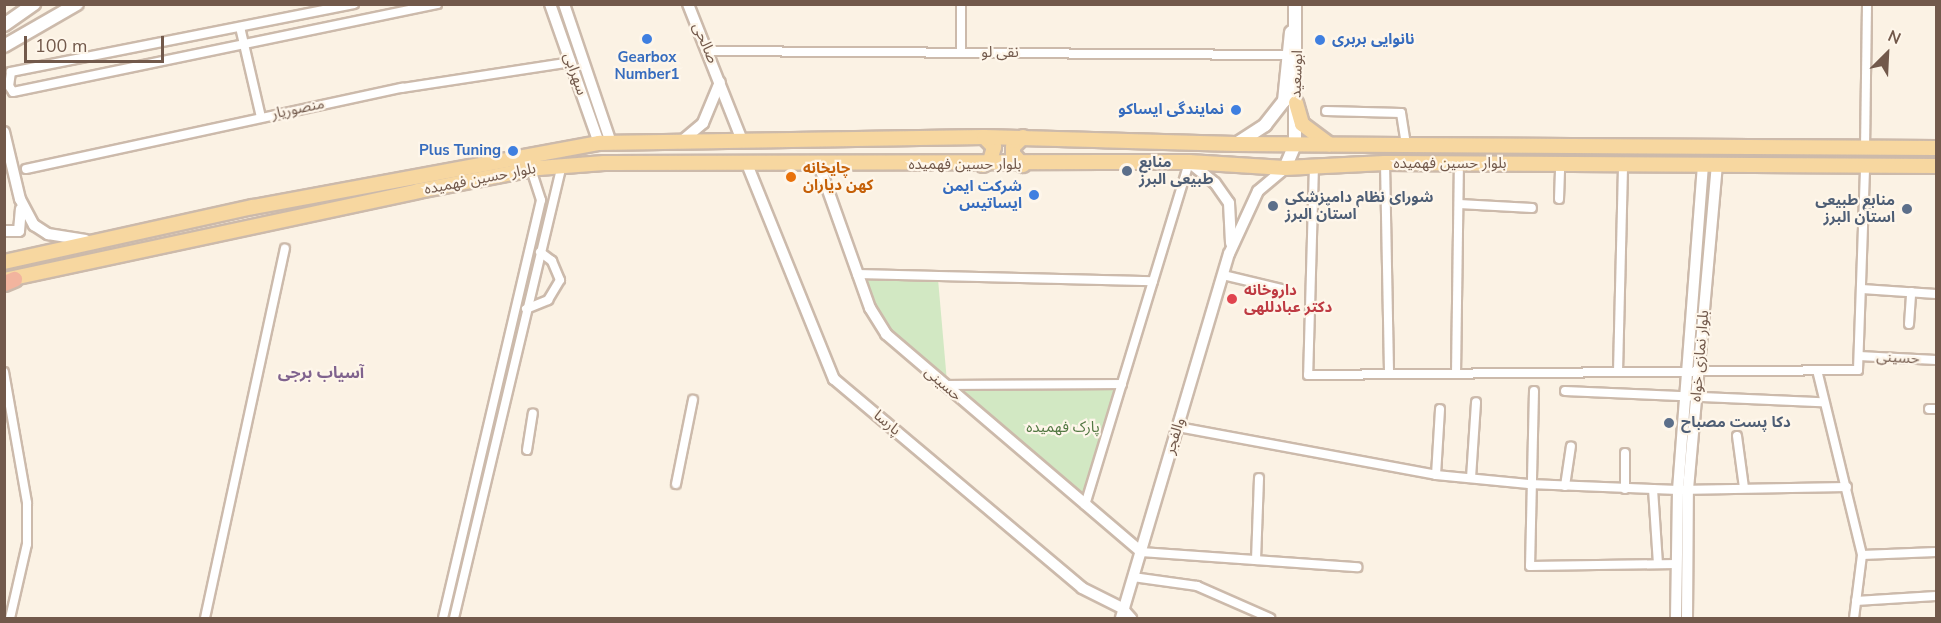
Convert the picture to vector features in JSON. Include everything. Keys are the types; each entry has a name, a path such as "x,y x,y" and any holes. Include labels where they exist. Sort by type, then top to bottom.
{"main road":[{"path":"4,25 34,4"},
{"path":"6,47 77,4"},
{"path":"1236,144 1280,107 1288,87 1289,55 1295,8"},
{"name":"ابوسعید","path":"1295,8 1295,144"},
{"path":"1296,104 1302,124 1331,144"},
{"path":"983,165 990,161 994,147 984,136"},
{"name":"بلوار حسین فهمیده","path":"4,262 98,239 277,203 605,143 741,138 984,136 1236,144 1936,148"},
{"path":"1023,137 1013,147 1013,154 1023,165"},
{"path":"1284,168 1295,144"},
{"name":"بلوار حسین فهمیده","path":"8,281 531,170 562,166 1023,165 1189,162 1284,168 1384,163 1703,167 1936,166"},
{"path":"277,203 281,222"}],"street":[{"path":"354,4 11,72 8,81 13,92 437,4"},
{"name":"سهرابی","path":"550,4 605,143"},
{"name":"سهرابی","path":"564,4 605,143"},
{"name":"صالحی","path":"688,4 710,51 741,138"},
{"path":"961,4 961,53"},
{"path":"1865,148 1867,4"},
{"path":"240,27 261,117"},
{"name":"نقی لو","path":"710,51 1289,55"},
{"name":"منصوریار","path":"26,169 402,88 572,62"},
{"name":"صالحی","path":"683,140 703,123 720,82"},
{"path":"1326,111 1401,113 1407,145"},
{"path":"4,132 6,149 20,199 23,223 14,234 4,231"},
{"path":"1085,505 1189,162 1215,183 1229,204 1233,221 1229,254"},
{"path":"1384,163 1389,374"},
{"name":"پارسا","path":"747,164 834,379 1082,588 1122,614"},
{"path":"1456,374 1459,164"},
{"name":"حسینی","path":"819,165 857,274 886,334 1141,552"},
{"path":"1314,165 1308,375 1858,369 1865,166"},
{"path":"1559,199 1560,165"},
{"path":"454,618 562,166"},
{"path":"1618,372 1623,166"},
{"name":"بلوار نمازی خواه","path":"1676,618 1677,564 1693,371 1703,167"},
{"name":"بلوار نمازی خواه","path":"1693,371 1718,167"},
{"path":"1229,254 1258,191 1284,168"},
{"path":"443,618 541,200 531,170"},
{"path":"20,199 34,225 48,234 73,240 98,239"},
{"path":"1459,204 1532,208"},
{"path":"205,618 285,249"},
{"path":"526,309 548,300 560,279 552,261 540,252"},
{"name":"والفجر","path":"1122,614 1229,254"},
{"path":"857,274 1153,282"},
{"path":"1223,275 1282,289"},
{"path":"1862,289 1936,294"},
{"path":"1909,324 1911,292"},
{"name":"حسینی","path":"1859,356 1936,360"},
{"path":"1817,370 1822,402 1847,487 1862,555 1854,618"},
{"path":"4,372 27,503 27,544 10,618"},
{"path":"944,385 1122,384"},
{"path":"1534,391 1529,484 1530,566 1677,564"},
{"path":"1565,391 1822,402"},
{"path":"676,484 693,400"},
{"path":"1471,478 1476,402"},
{"path":"1436,475 1440,409"},
{"path":"526,450 533,413"},
{"path":"1178,427 1436,475 1529,484 1625,489 1847,487"},
{"path":"1737,436 1744,488"},
{"path":"1566,486 1571,446"},
{"path":"1625,453 1625,489"},
{"path":"1256,560 1259,478"},
{"path":"1653,489 1658,564"},
{"name":"بلوار نمازی خواه","path":"1683,489 1687,618"},
{"path":"1141,552 1357,567"},
{"path":"1862,555 1936,552"},
{"path":"1133,577 1197,586 1270,618"},
{"path":"1856,601 1936,596"},
{"path":"1122,614 1132,618"}],"green space":[{"path":"862,277 938,279 947,382 888,332"},
{"name":"پارک فهمیده","path":"955,389 1118,389 1082,496"}],"place":[{"name":"Gearbox Number1","path":"647,39"},
{"name":"نانوایی بربری","path":"1320,40"},
{"name":"نمایندگی ایساکو","path":"1236,110"},
{"name":"Plus Tuning","path":"513,151"},
{"name":"منابع طبیعی البرز","path":"1127,171"},
{"name":"چایخانه کهن دیاران","path":"791,177"},
{"name":"شرکت ایمن ایساتیس","path":"1034,195"},
{"name":"شورای نظام دامپزشکی استان البرز","path":"1273,206"},
{"name":"منابع طبیعی استان البرز","path":"1907,209"},
{"name":"داروخانه دکتر عبادللهی","path":"1232,299"},
{"name":"دکا پست مصباح","path":"1669,423"}],"district":[{"name":"آسیاب برجی","path":"321,373"}]}
